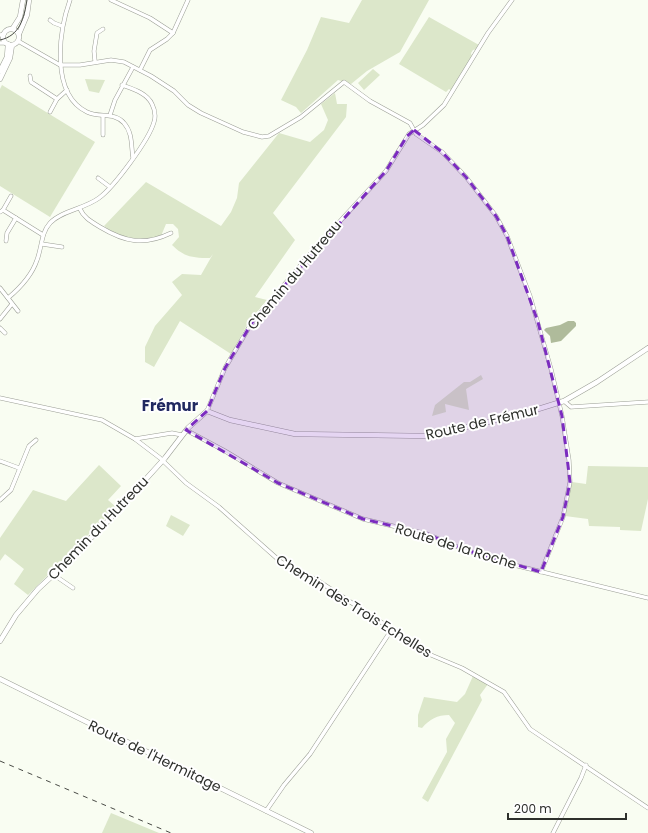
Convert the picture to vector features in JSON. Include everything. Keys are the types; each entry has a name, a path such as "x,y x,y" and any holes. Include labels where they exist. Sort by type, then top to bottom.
{"street":[{"path":"0,79 10,58 9,44 2,35 7,30 13,28 20,17 23,0"},
{"path":"18,41 19,34 27,15 29,0"},
{"path":"70,0 62,26 60,50 60,65 67,90 81,108 95,115 110,115 127,126 132,142 133,158"},
{"path":"112,0 150,18 173,33"},
{"path":"140,70 150,50 167,39 173,33 188,0"},
{"name":"Chemin du Hutreau","path":"0,641 16,615 38,589 79,551 84,543 97,533 162,461 186,430 199,416 207,412 225,368 251,324 310,254 386,171 407,136 414,130 426,124 448,101 488,33 512,0"},
{"path":"50,20 62,26"},
{"path":"13,28 19,34"},
{"path":"95,61 95,41 97,33 103,29"},
{"path":"0,43 9,44 18,41 60,65 80,65 95,61 118,60 140,70 174,91 196,110 235,128 266,137 301,117 342,82 405,120 416,134 442,152 466,177 496,216 504,230 534,309 562,402 570,482 563,517 541,572"},
{"path":"0,71 7,56 9,44"},
{"path":"110,115 122,85 132,66"},
{"path":"30,76 31,82 35,86 57,98"},
{"path":"8,298 18,290 34,269 42,244 43,235 47,227 56,218 80,209 100,197 133,158 151,130 154,122 155,110 151,101 140,92 122,85"},
{"path":"50,112 57,98 67,90"},
{"path":"103,116 104,135"},
{"path":"98,178 110,187"},
{"path":"11,196 2,211 43,235"},
{"path":"80,209 83,216 114,235 126,240 161,238 171,233"},
{"path":"6,241 7,233 16,218"},
{"path":"42,244 62,247"},
{"path":"0,288 18,311"},
{"path":"0,319 12,304"},
{"path":"0,328 5,333"},
{"name":"Route de Frémur","path":"207,412 230,420 282,432 417,437 435,435 512,417 562,402 597,382 648,348"},
{"name":"Chemin des Trois Echelles","path":"0,398 102,420 135,439 186,483 219,507 281,562 317,580 431,655 462,668 504,692 530,729 586,765 648,808"},
{"path":"562,402 571,407 648,402"},
{"name":"Route de la Roche","path":"186,430 225,451 278,483 352,515 427,534 465,550 541,572 648,598"},
{"path":"135,439 172,433 182,435"},
{"path":"0,500 10,490 29,446 36,440"},
{"path":"0,461 19,468"},
{"path":"54,575 73,588"},
{"path":"266,811 284,785 310,754 392,629"},
{"name":"Route de l'Hermitage","path":"0,679 311,833"},
{"path":"553,833 586,765"}],"highlighted area":[{"path":"414,130 442,152 466,177 496,216 507,236 538,322 562,416 570,482 563,517 541,572 514,565 465,550 427,534 363,519 278,483 186,430 207,411 225,368 253,321 386,171 407,136"}],"shaded area":[{"path":"362,0 429,0 400,52 367,71 351,84 338,80 301,113 296,107 281,100 307,50 321,17 349,23"},
{"path":"429,17 479,45 477,49 473,50 471,53 472,57 452,91 449,89 446,92 399,64"},
{"path":"373,69 380,75 364,90 358,83"},
{"path":"85,79 105,80 99,93 89,91"},
{"path":"2,85 95,142 50,217 0,186 0,89"},
{"path":"335,93 337,104 347,104 346,117 273,213 295,240 255,297 267,300 248,323 231,354 180,321 154,367 145,362 145,347 155,326 182,295 172,282 182,274 201,275 213,254 210,258 199,258 189,256 176,249 172,245 179,237 178,229 173,224 166,224 161,236 145,238 131,238 117,234 104,226 146,182 221,226 231,212 237,198 239,183 279,133 310,142 324,130 328,120 321,104"},
{"path":"568,321 574,321 576,326 561,341 551,343 550,336 544,330"},
{"path":"481,375 483,379 466,389 469,410 445,404 446,412 432,416 435,405 464,382 470,382"},
{"path":"99,465 121,486 108,500 116,507 28,595 14,584 24,569 5,554 0,561 0,538 33,490 66,501"},
{"path":"588,466 648,467 648,499 641,531 620,530 620,527 589,526 588,519 565,516 572,482 586,484"},
{"path":"171,515 190,525 183,536 166,526"},
{"path":"473,676 488,684 480,695 482,700 428,802 422,798 447,752 446,739 455,723 449,715 445,715 434,718 422,728 418,727 418,715 424,697 457,702 465,694"},
{"path":"111,813 159,833 102,833"}],"tram line":[{"path":"0,40 7,38 17,30 22,20 27,0"}],"railway":[{"path":"0,761 171,833"}],"district":[{"name":"Frémur","path":"170,406"}]}
